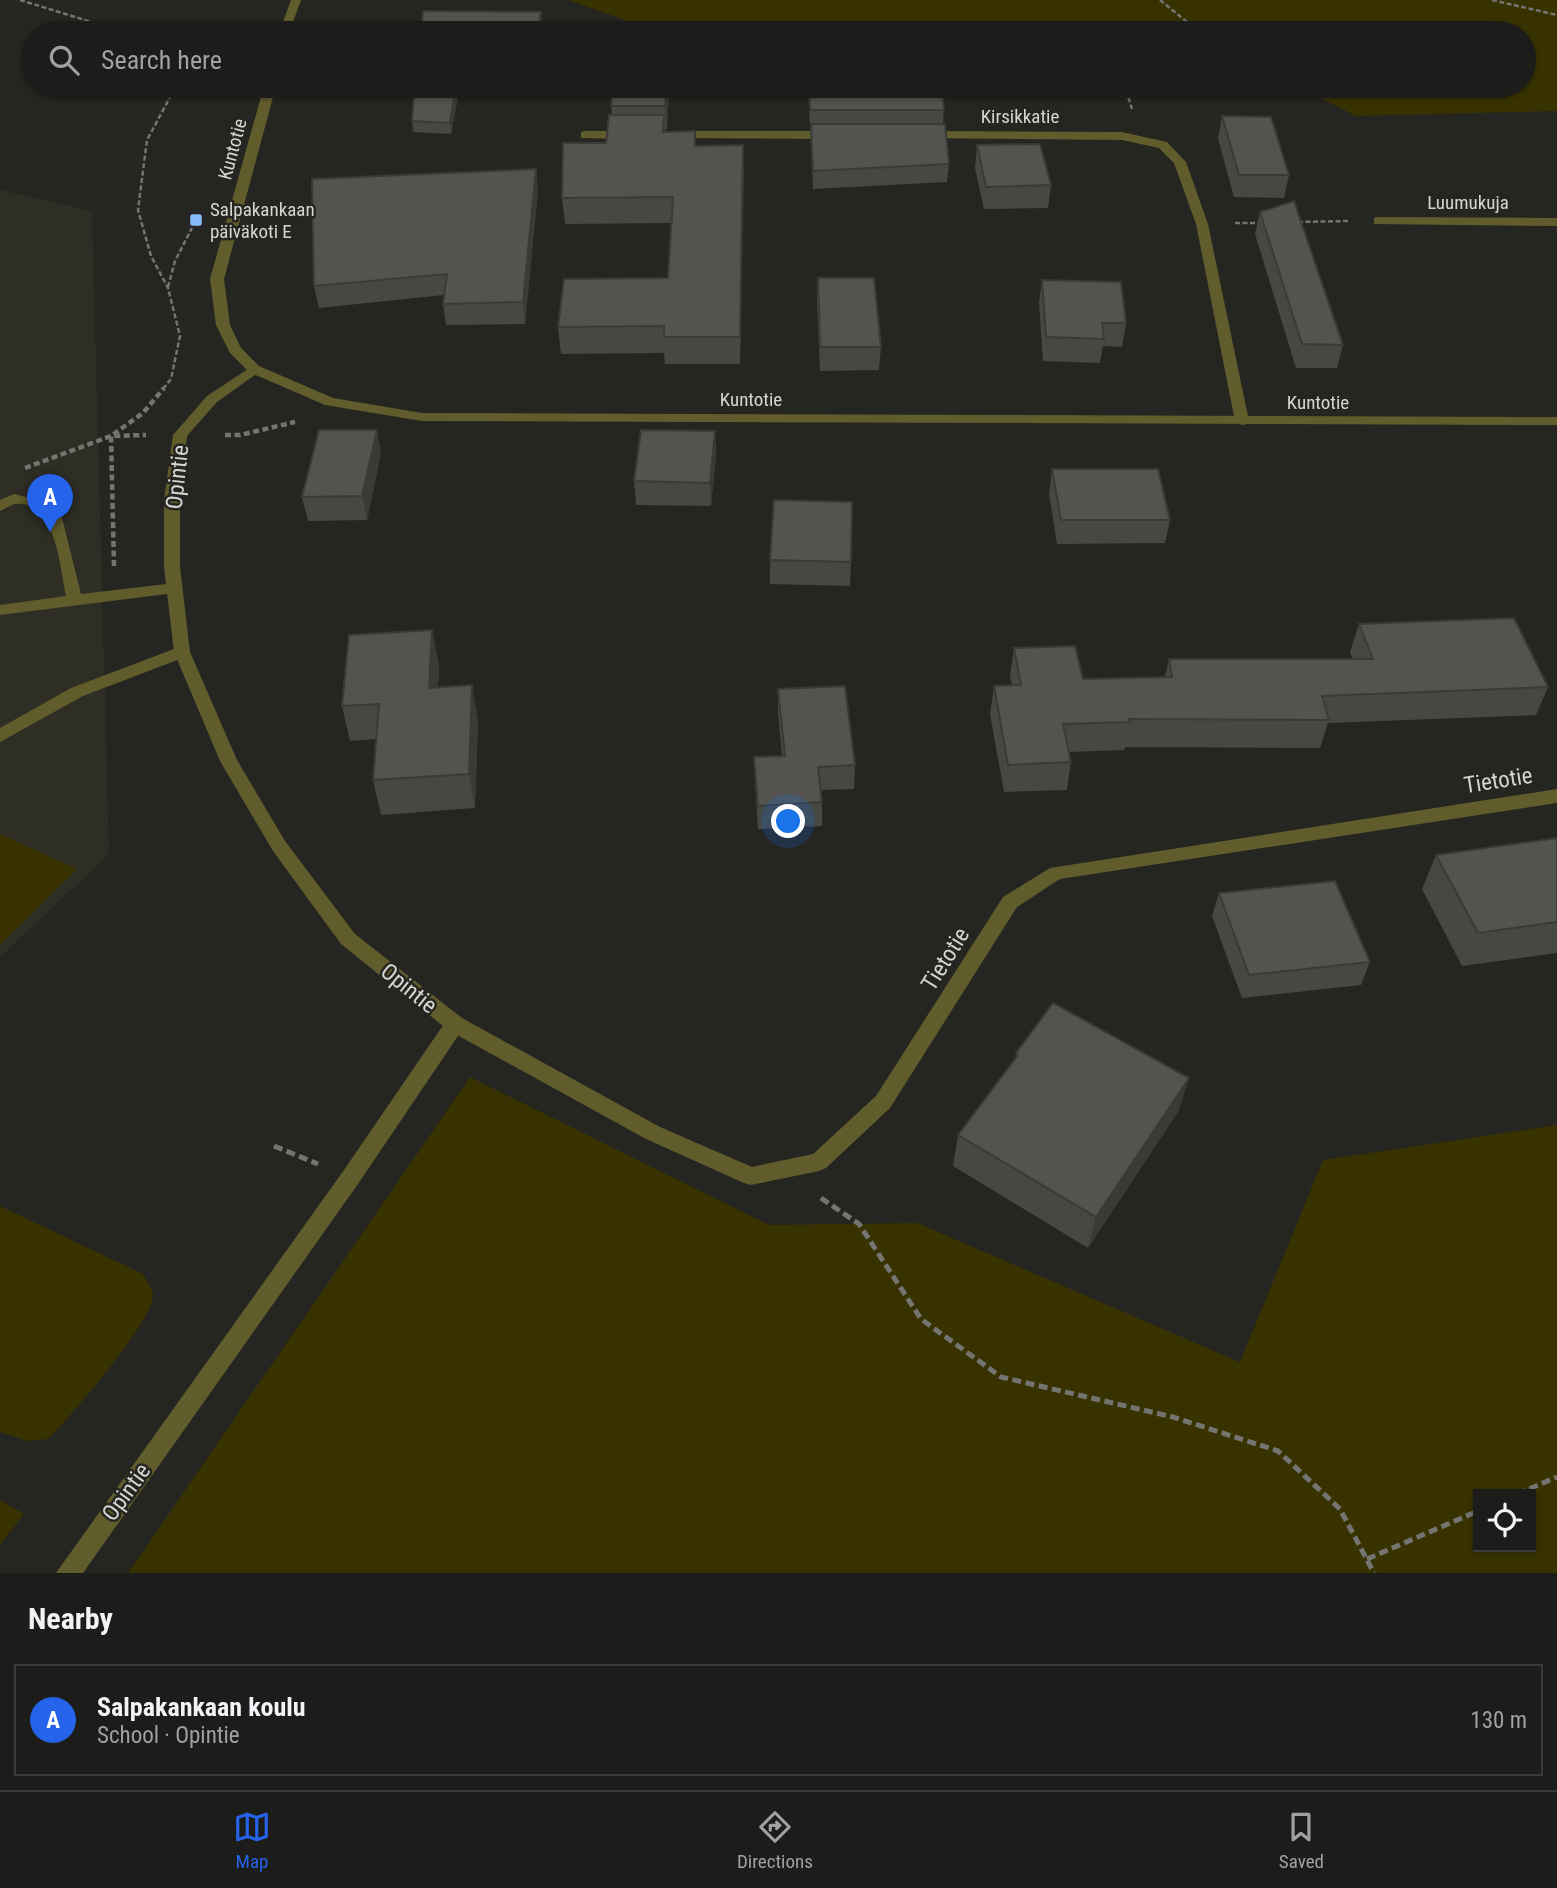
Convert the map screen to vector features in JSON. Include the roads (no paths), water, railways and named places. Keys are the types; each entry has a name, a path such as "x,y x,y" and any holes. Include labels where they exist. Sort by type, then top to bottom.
{"street":[{"path":"288,21 296,0"},
{"name":"Kuntotie","path":"267,98 217,278 223,325 235,350 254,369 330,402 422,416 1557,421"},
{"path":"585,135 640,135"},
{"path":"654,135 847,135"},
{"name":"Kirsikkatie","path":"902,135 1122,136 1163,145 1180,162 1202,224 1242,421"},
{"name":"Luumukuja","path":"1378,220 1557,222"},
{"name":"Opintie","path":"68,1573 351,1177 455,1024 348,939 279,846 229,761 182,652 175,588 172,500 180,435 212,399 254,369"},
{"path":"0,506 14,499 42,505 57,520 74,599"},
{"path":"0,610 175,588"},
{"path":"0,736 76,692 182,652"},
{"name":"Tietotie","path":"455,1024 653,1133 751,1176 781,1170 819,1162 883,1102 1010,902 1056,873 1557,796"}],"place":[{"name":"Salpakankaan päiväkoti E","path":"196,220"},
{"name":"Salpakankaan koulu","path":"50,532"}]}
